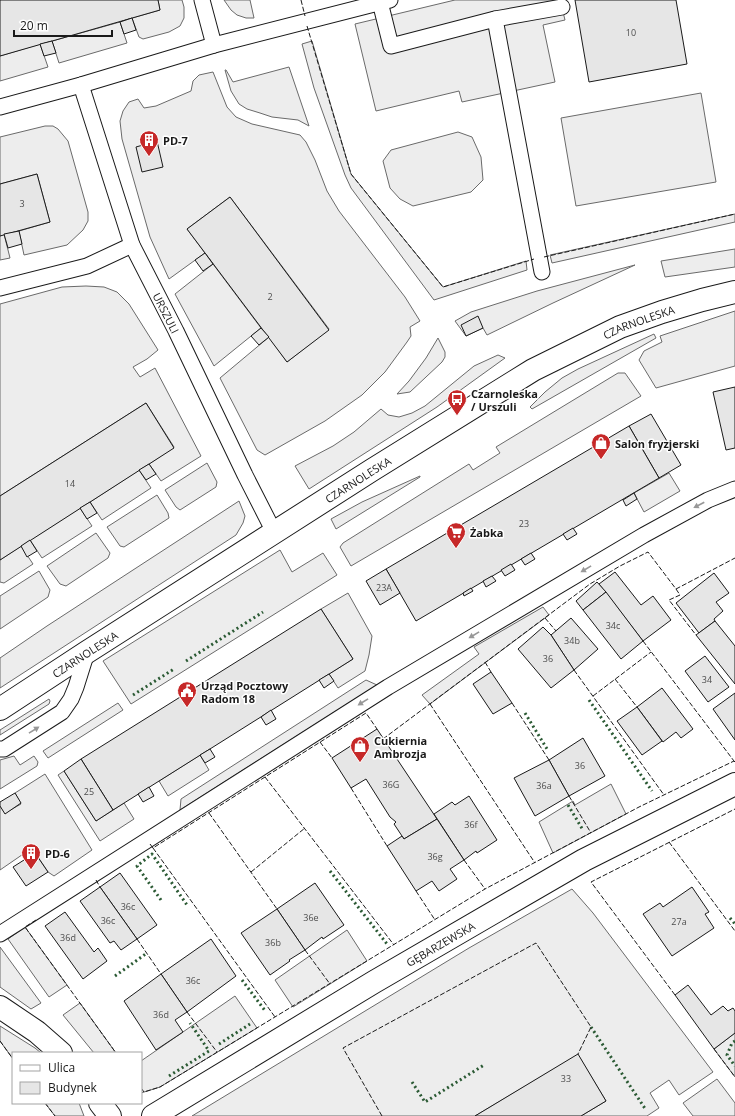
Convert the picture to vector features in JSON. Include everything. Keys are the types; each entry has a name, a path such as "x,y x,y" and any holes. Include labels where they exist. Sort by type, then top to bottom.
{"street":[{"name":"CZARNOLESKA","path":"0,709 274,532 451,420 540,366 620,327 662,312 735,292"},
{"name":"GĘBARZEWSKA","path":"153,1116 374,982 584,860 735,784"},
{"path":"0,1008 37,1032 60,1052"},
{"path":"101,1104 110,1116"}],"lane":[{"path":"202,0 214,45"},
{"path":"0,107 81,85 214,45 385,1 391,46 495,19 562,7"},
{"path":"495,19 542,272"},
{"name":"URSZULI","path":"81,85 132,245 176,331 245,476 274,532"},
{"path":"0,288 87,266 132,245"},
{"path":"0,934 388,687 644,535 708,500 735,490"},
{"path":"0,749 4,749 62,712 71,699 87,652"}],"shaded area":[{"path":"158,0 182,0 184,7 184,18 180,26 169,32 143,39 139,37 132,18 160,10"},
{"path":"224,0 250,0 254,18 246,18 237,15 231,10"},
{"path":"455,0 560,0 565,20 543,25 555,82 462,102 459,91 376,111 355,24"},
{"path":"120,22 127,43 59,63 52,41"},
{"path":"312,41 351,174 443,287 526,261 527,270 434,300 351,188 314,88 302,44"},
{"path":"40,44 48,67 0,81 0,56"},
{"path":"289,67 309,126 298,120 272,117 247,109 239,104 231,91 225,70 233,82"},
{"path":"213,72 227,107 236,117 252,124 300,135 306,142 327,191 339,211 405,297 420,321 410,327 411,336 407,342 385,372 362,395 325,421 265,455 257,450 220,378 269,337 287,362 329,329 230,197 187,229 205,253 169,279 150,237 122,139 120,121 123,111 129,102 138,99 144,108 156,106 191,91 193,81 199,75"},
{"path":"701,93 716,182 576,206 561,118"},
{"path":"45,126 53,126 58,129 68,141 88,212 88,221 83,230 67,245 24,255 19,231 50,222 37,174 0,184 0,137"},
{"path":"458,132 472,137 481,157 483,180 471,192 413,206 400,199 390,188 383,161 391,150"},
{"path":"735,214 735,222 552,263 550,255"},
{"path":"4,234 10,258 0,260 0,236"},
{"path":"735,249 735,267 665,277 661,261"},
{"path":"213,264 261,328 214,366 175,294"},
{"path":"635,265 487,335 483,328 466,336 455,321 471,312 537,291"},
{"path":"62,287 104,287 117,292 129,304 158,350 147,359 133,367 140,377 155,368 201,456 161,481 149,464 174,447 146,403 0,496 0,304"},
{"path":"735,311 735,366 656,388 639,360 644,351 662,342 660,336"},
{"path":"654,334 656,338 532,409 530,407 562,378 578,369"},
{"path":"438,338 445,352 445,357 442,362 410,392 397,394 426,358"},
{"path":"498,355 505,358 437,407 309,489 295,466 333,446 354,432 381,409 388,415 399,417 412,413 425,406 474,366"},
{"path":"618,373 625,373 641,396 351,566 340,547 343,543 469,464 473,470 500,453 496,447"},
{"path":"207,463 217,482 216,487 180,510 176,507 165,490"},
{"path":"139,470 151,488 102,520 90,502"},
{"path":"669,473 680,491 644,512 634,493"},
{"path":"420,476 336,529 331,519 362,502"},
{"path":"157,495 168,513 169,518 124,547 120,546 107,527"},
{"path":"239,501 245,516 236,535 0,688 0,658"},
{"path":"80,508 92,526 42,558 30,540"},
{"path":"96,533 110,553 108,558 66,586 60,584 47,566"},
{"path":"21,546 33,564 4,583 0,582 0,560"},
{"path":"280,550 292,572 323,553 337,575 131,704 103,661"},
{"path":"39,571 50,590 48,597 0,629 0,596"},
{"path":"348,593 372,636 365,671 338,688 329,674 353,659 321,609"},
{"path":"543,607 549,615 430,704 422,695 479,654 474,647"},
{"path":"366,680 377,685 180,810 181,799"},
{"path":"49,699 49,704 0,735 0,730"},
{"path":"118,703 123,710 48,758 43,751"},
{"path":"200,755 209,770 168,796 159,781"},
{"path":"14,756 20,765 34,756 38,762 37,766 0,789 0,760"},
{"path":"64,771 96,821 124,803 134,819 100,841 58,775"},
{"path":"45,774 92,850 54,876 48,872 32,848 0,870 0,806 5,813 21,804 15,793"},
{"path":"611,784 626,814 553,853 539,822 573,801 575,805"},
{"path":"572,889 593,913 713,1072 679,1095 669,1080 650,1093 659,1108 647,1116 581,1116 606,1101 578,1055 475,1116 192,1116 469,948"},
{"path":"25,927 67,985 49,997 8,939"},
{"path":"347,930 367,961 293,1007 275,980"},
{"path":"0,947 41,1003 31,1009 0,987"},
{"path":"235,996 257,1028 160,1087 142,1093 142,1060"},
{"path":"80,1003 115,1052 93,1052 63,1015"},
{"path":"0,1026 40,1052 12,1052 12,1058 0,1041"},
{"path":"735,1033 735,1077 714,1049"},
{"path":"717,1079 735,1103 735,1116 693,1116 683,1103"},
{"path":"46,1104 79,1104 84,1116 55,1116"}],"building":[{"path":"0,0 158,0 160,10 0,56"},
{"path":"575,0 676,0 687,64 589,82"},
{"path":"132,18 136,30 124,34 120,22"},
{"path":"52,41 56,53 44,56 40,44"},
{"name":"PD-7","path":"157,141 163,167 142,172 136,147"},
{"path":"37,174 50,222 0,236 0,184"},
{"path":"230,197 329,330 287,362 187,229"},
{"path":"19,231 22,244 8,248 4,234"},
{"path":"205,253 213,264 203,271 195,260"},
{"path":"478,316 483,328 466,336 461,325"},
{"path":"261,328 269,337 259,345 251,336"},
{"path":"735,387 735,448 726,450 713,392"},
{"path":"146,403 174,448 0,560 0,496"},
{"path":"651,414 681,465 659,478 629,426"},
{"path":"629,426 659,478 416,621 386,569"},
{"path":"149,464 156,474 146,480 139,470"},
{"path":"634,493 637,499 626,506 623,500"},
{"path":"90,502 97,513 87,519 80,508"},
{"path":"573,528 577,534 567,540 563,534"},
{"path":"30,540 37,551 27,557 21,546"},
{"path":"531,553 535,559 525,565 521,559"},
{"path":"511,564 515,570 505,576 501,570"},
{"path":"386,569 400,593 380,605 366,581"},
{"path":"615,572 641,605 653,596 671,620 643,641 599,584"},
{"path":"714,573 729,593 716,602 723,611 714,619 715,621 699,633 676,603"},
{"path":"492,576 496,581 486,587 483,581"},
{"path":"597,582 606,592 583,610 576,601"},
{"path":"471,588 473,591 464,596 463,593"},
{"path":"606,592 643,641 621,659 583,610"},
{"path":"321,609 353,659 113,810 81,759"},
{"path":"571,618 598,649 574,670 551,635"},
{"path":"715,621 735,646 735,684 696,635"},
{"path":"543,627 551,635 574,670 551,688 518,649"},
{"path":"705,656 729,687 708,702 685,671"},
{"path":"491,672 512,703 493,714 473,684"},
{"path":"329,674 334,681 324,688 319,680"},
{"path":"662,688 693,729 681,738 676,732 663,742 637,707"},
{"path":"735,693 735,740 713,709"},
{"path":"637,707 662,741 642,755 617,721"},
{"path":"271,710 276,719 266,725 261,717"},
{"path":"377,729 437,819 404,839 394,824 396,822 390,817 366,779 351,788 332,758"},
{"path":"583,738 605,776 569,796 549,760"},
{"path":"210,749 215,757 205,763 200,755"},
{"path":"81,759 113,810 96,821 64,771"},
{"path":"549,760 569,796 535,816 514,778"},
{"path":"149,787 154,796 143,802 138,794"},
{"path":"15,793 21,803 5,814 0,806 0,802"},
{"path":"469,796 497,840 477,853 476,851 464,860 434,814 452,802 455,805"},
{"path":"437,819 464,860 450,869 457,879 439,891 432,881 416,891 387,846 402,836 404,839"},
{"name":"PD-6","path":"35,853 48,872 26,886 13,867"},
{"path":"120,873 157,925 137,939 100,887"},
{"path":"315,883 344,925 323,939 322,937 305,950 277,909"},
{"path":"100,887 137,939 121,950 114,941 110,943 80,901"},
{"path":"692,887 709,912 705,914 714,928 672,956 643,914 660,903 663,907"},
{"path":"277,909 305,950 270,975 241,933"},
{"path":"65,912 94,952 98,948 107,961 83,979 45,926"},
{"path":"211,939 236,976 187,1012 161,974"},
{"path":"161,974 187,1012 175,1020 183,1032 156,1050 124,1001"},
{"path":"688,985 711,1015 723,1006 728,1011 733,1008 735,1011 735,1033 714,1049 675,995"},
{"path":"578,1054 606,1101 581,1116 475,1116"}],"hedge":[{"path":"186,661 263,612"},
{"path":"133,695 174,669"},
{"path":"589,700 652,791"},
{"path":"525,713 547,749"},
{"path":"568,805 583,830"},
{"path":"161,900 137,866 152,854 187,905"},
{"path":"330,871 387,944"},
{"path":"730,918 735,924"},
{"path":"115,976 147,953"},
{"path":"242,980 266,1012"},
{"path":"169,1076 209,1051 190,1023"},
{"path":"219,1044 250,1024"},
{"path":"591,1027 646,1110"},
{"path":"735,1041 732,1043 727,1055 735,1066"},
{"path":"412,1082 425,1102 484,1065"}],"fence":[{"path":"301,0 305,16"},
{"path":"307,26 351,174 443,287 534,259"},
{"path":"544,257 735,214"},
{"path":"383,739 590,584 620,566 648,552 676,589 735,558"},
{"path":"676,589 680,595 669,600 696,635"},
{"path":"545,618 556,631"},
{"path":"643,641 734,761"},
{"path":"593,696 651,652"},
{"path":"485,662 491,672"},
{"path":"574,670 664,795"},
{"path":"615,679 637,707"},
{"path":"512,703 549,760"},
{"path":"430,704 535,863"},
{"path":"150,844 153,848 366,713 377,729"},
{"path":"320,742 332,758"},
{"path":"142,1089 144,1092 160,1087 485,889 639,807 734,761 735,762"},
{"path":"265,777 394,945"},
{"path":"351,788 387,846"},
{"path":"569,796 591,833"},
{"path":"675,995 591,882 735,809"},
{"path":"209,813 277,909"},
{"path":"251,872 305,828"},
{"path":"669,842 735,931"},
{"path":"153,848 275,1017"},
{"path":"464,860 485,889"},
{"path":"96,880 100,887"},
{"path":"416,891 435,920"},
{"path":"36,920 25,927 115,1052"},
{"path":"137,939 161,974"},
{"path":"382,1116 343,1048 536,943 591,1027 578,1054"},
{"path":"305,950 330,984"},
{"path":"187,1012 217,1052"},
{"path":"0,1041 12,1058"},
{"path":"714,1049 735,1077"},
{"path":"46,1104 55,1116"}],"place":[{"name":"PD-7","path":"149,157"},
{"name":"Czarnoleska / Urszuli","path":"457,416"},
{"name":"Salon fryzjerski","path":"601,460"},
{"name":"Żabka","path":"456,549"},
{"name":"Urząd Pocztowy Radom 18","path":"187,708"},
{"name":"Cukiernia Ambrozja","path":"360,763"},
{"name":"PD-6","path":"31,870"}]}
